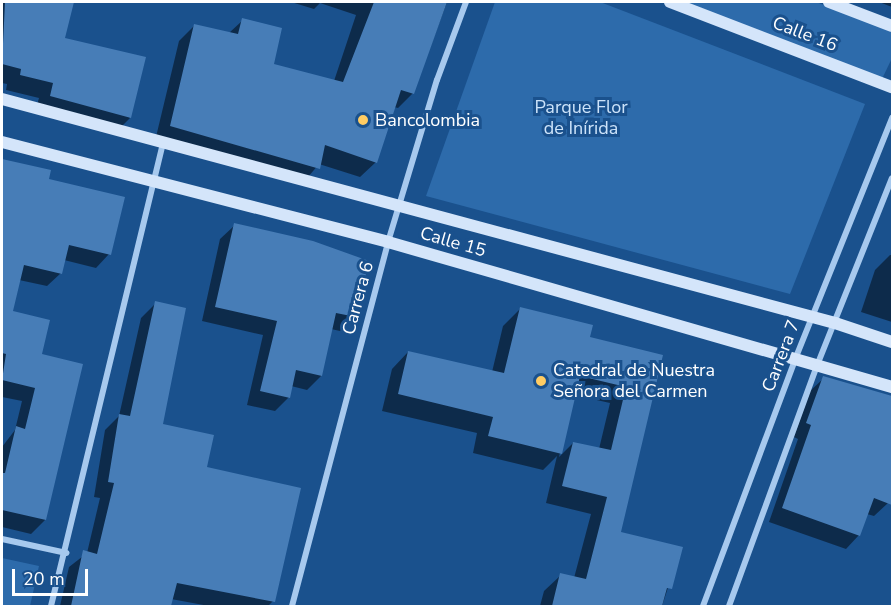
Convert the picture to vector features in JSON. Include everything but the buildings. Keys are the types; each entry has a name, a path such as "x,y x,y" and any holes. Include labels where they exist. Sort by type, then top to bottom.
{"street":[{"name":"Carrera 6","path":"292,606 388,242 466,2"},
{"name":"Calle 16","path":"670,2 892,87"},
{"path":"829,2 892,26"},
{"name":"Calle 15","path":"2,99 835,323 892,342"},
{"name":"Carrera 7","path":"703,606 796,357 892,118"},
{"name":"Calle 15","path":"2,142 388,242 818,363 892,387"},
{"path":"51,606 67,553 163,143"},
{"name":"Carrera 7","path":"729,606 818,363 892,178"},
{"path":"2,538 67,553"}],"green space":[{"name":"Parque Flor de Inírida","path":"495,2 600,2 865,104 790,294 426,196"},
{"path":"683,2 816,2 892,31 892,58 882,79"},
{"path":"2,558 39,566 30,606 2,606"}],"place":[{"name":"Bancolombia","path":"363,120"},
{"name":"Catedral de Nuestra Señora del Carmen","path":"541,381"}]}
